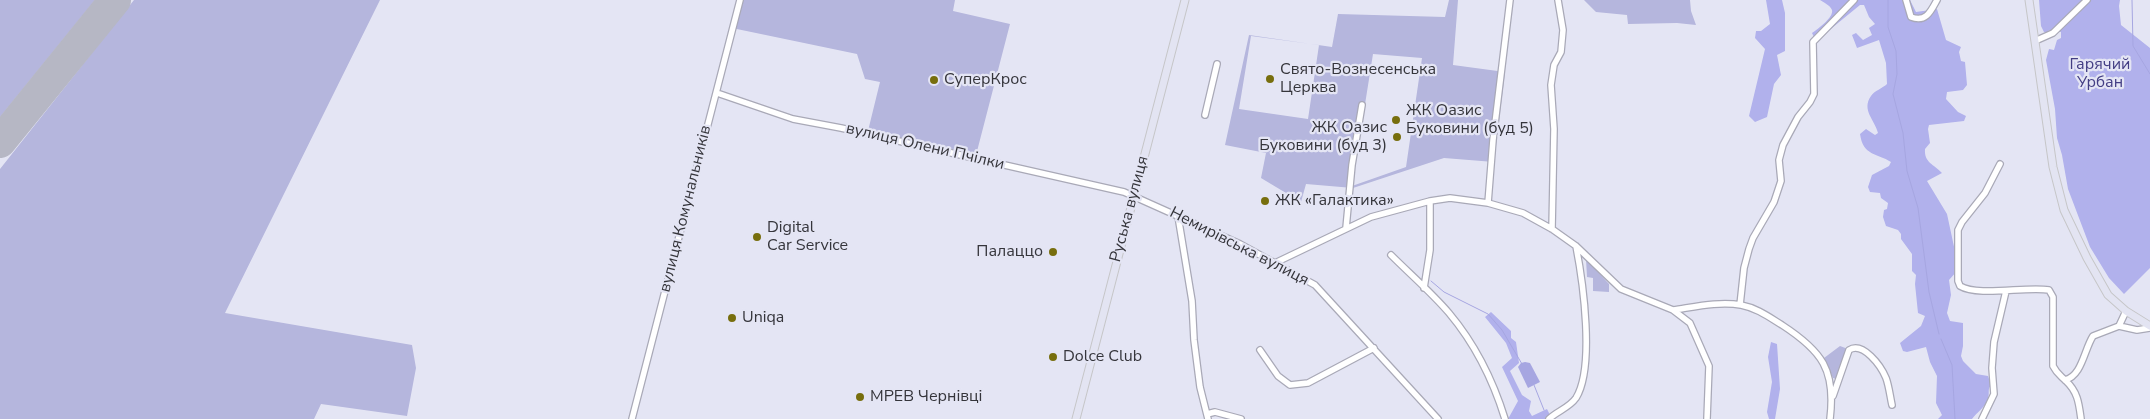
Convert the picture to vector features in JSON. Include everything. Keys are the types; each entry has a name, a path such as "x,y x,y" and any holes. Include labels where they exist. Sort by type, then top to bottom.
{"main road":[{"name":"Руська вулиця","path":"1076,419 1185,0"},
{"path":"2029,0 2053,167 2064,210 2072,230 2108,295 2126,311 2150,327"}],"street":[{"name":"вулиця Комунальників","path":"632,419 740,0"},
{"path":"1488,203 1493,140 1510,0"},
{"path":"1552,229 1554,129 1551,84 1554,64 1560,52 1562,30 1558,0"},
{"path":"1740,305 1744,268 1749,249 1753,238 1774,202 1781,181 1779,160 1782,144 1814,94 1814,42 1854,0"},
{"path":"1906,0 1911,17 1917,19 1925,18 1931,12 1937,0"},
{"path":"2035,41 2053,33 2087,0"},
{"path":"1205,114 1217,64"},
{"name":"вулиця Олени Пчілки","path":"717,93 793,120 841,128 1134,195"},
{"path":"1346,228 1352,165 1362,104"},
{"path":"2000,164 1985,193 1958,230 1957,276 1960,286 1972,290 2006,292 2048,290 2053,298 2053,366 2057,375 2066,380 2078,398 2081,419"},
{"name":"Немирівська вулиця","path":"1134,195 1277,262 1316,286 1438,419"},
{"path":"1277,262 1371,217 1430,201 1450,198 1488,203 1523,213 1552,229 1576,246 1621,289 1673,310 1690,323 1709,366 1707,419"},
{"path":"1424,288 1430,250 1430,201"},
{"path":"1178,216 1192,301 1194,340 1200,387 1208,417 1215,412 1241,419"},
{"path":"1549,419 1570,405 1576,398 1584,368 1583,285 1576,246"},
{"path":"1391,255 1448,312 1471,341 1491,381 1504,419"},
{"path":"1982,419 1994,394 1992,368 1994,342 2006,292"},
{"path":"1673,310 1699,306 1740,305 1758,310 1813,348 1822,360 1828,373 1833,398"},
{"path":"2119,326 2126,311"},
{"path":"2066,380 2075,376 2078,372 2088,344 2093,336 2119,326 2137,330 2150,327"},
{"path":"1260,350 1278,376 1290,385 1308,383 1374,348"},
{"path":"1830,419 1833,398 1849,350 1852,348 1862,349 1878,365 1886,377 1892,404"}],"shaded area":[{"path":"0,0 95,0 0,117"},
{"path":"134,0 380,0 225,313 412,345 416,368 407,416 321,404 314,419 0,419 0,169"},
{"name":"СуперКрос","path":"739,0 955,0 953,11 1010,24 975,159 867,135 880,82 865,79 857,54 732,28"},
{"path":"1449,0 1458,0 1453,65 1505,72 1494,162 1444,158 1353,188 1306,184 1301,202 1261,178 1266,153 1225,145 1249,35 1309,44 1251,36 1239,109 1308,119 1319,45 1332,47 1338,14 1445,17","holes":["1373,54 1422,58 1406,167 1352,186"]},
{"path":"1584,0 1690,0 1691,11 1696,25 1677,23 1628,24 1627,15 1596,12"},
{"path":"1586,259 1609,284 1609,292 1593,291 1593,278 1587,277"},
{"path":"1840,346 1848,349 1836,379 1833,378 1824,358"},
{"path":"1521,363 1530,363 1540,382 1528,388 1518,367"}],"green space":[{"path":"1766,0 1782,0 1785,13 1785,51 1777,55 1781,75 1774,84 1767,117 1755,122 1749,116 1765,49 1755,38 1756,31 1761,31 1770,24"},
{"path":"1820,0 1910,0 1916,12 1937,9 1946,40 1961,47 1959,52 1961,61 1965,62 1967,85 1963,90 1947,92 1946,99 1958,112 1966,116 1964,121 1929,125 1930,143 1925,149 1925,154 1928,160 1942,173 1927,181 1947,214 1956,256 1957,271 1949,280 1951,295 1947,313 1950,321 1963,323 1961,356 1963,361 1976,374 1988,376 1991,385 1987,401 1972,419 1938,419 1942,415 1936,403 1937,376 1930,362 1926,347 1907,352 1903,351 1900,343 1921,326 1925,316 1918,313 1916,275 1912,271 1912,254 1901,239 1901,234 1898,230 1886,226 1883,217 1888,203 1881,198 1880,193 1870,192 1868,187 1872,175 1889,166 1891,162 1867,150 1860,134 1866,129 1875,135 1878,133 1867,106 1872,94 1887,84 1886,63 1879,40 1857,48 1852,35 1856,33 1863,40 1872,35 1869,28 1875,24 1869,17 1864,5 1860,5 1816,41 1812,33 1825,23 1832,13 1830,7"},
{"name":"Гарячий Урбан","path":"2039,0 2120,0 2121,25 2150,48 2150,268 2124,294 2109,278 2090,247 2068,189 2057,138 2055,109 2046,60 2049,49 2054,50 2057,40 2061,38 2061,32 2049,30 2044,32 2041,26"},
{"path":"1491,312 1511,331 1511,338 1516,342 1519,363 1510,371 1522,395 1531,401 1529,411 1532,416 1547,409 1552,419 1508,419 1518,401 1502,367 1512,358 1506,343 1485,317"},
{"path":"1771,342 1777,344 1780,389 1775,419 1769,419 1767,412 1772,382 1768,357"}],"waterway":[{"path":"1888,0 1888,27 1896,51 1897,74 1893,94 1903,133 1907,171 1918,208 1929,292 1939,334"},
{"path":"2132,0 2133,46 2150,74"},
{"path":"1431,281 1444,292 1488,314 1502,330 1522,364"},
{"path":"1941,339 1952,365 1955,419"},
{"path":"1534,385 1544,410"}],"runway":[{"path":"0,142 115,0"}],"place":[{"name":"Свято-Вознесенська Церква","path":"1270,79"},
{"name":"СуперКрос","path":"934,80"},
{"name":"ЖК Оазис Буковини (буд 5)","path":"1396,120"},
{"name":"ЖК Оазис Буковини (буд 3)","path":"1397,137"},
{"name":"ЖК «Галактика»","path":"1265,201"},
{"name":"Digital Car Service","path":"757,237"},
{"name":"Палаццо","path":"1053,252"},
{"name":"Uniqa","path":"732,318"},
{"name":"Dolce Club","path":"1053,357"},
{"name":"МРЕВ Чернівці","path":"860,397"}]}
